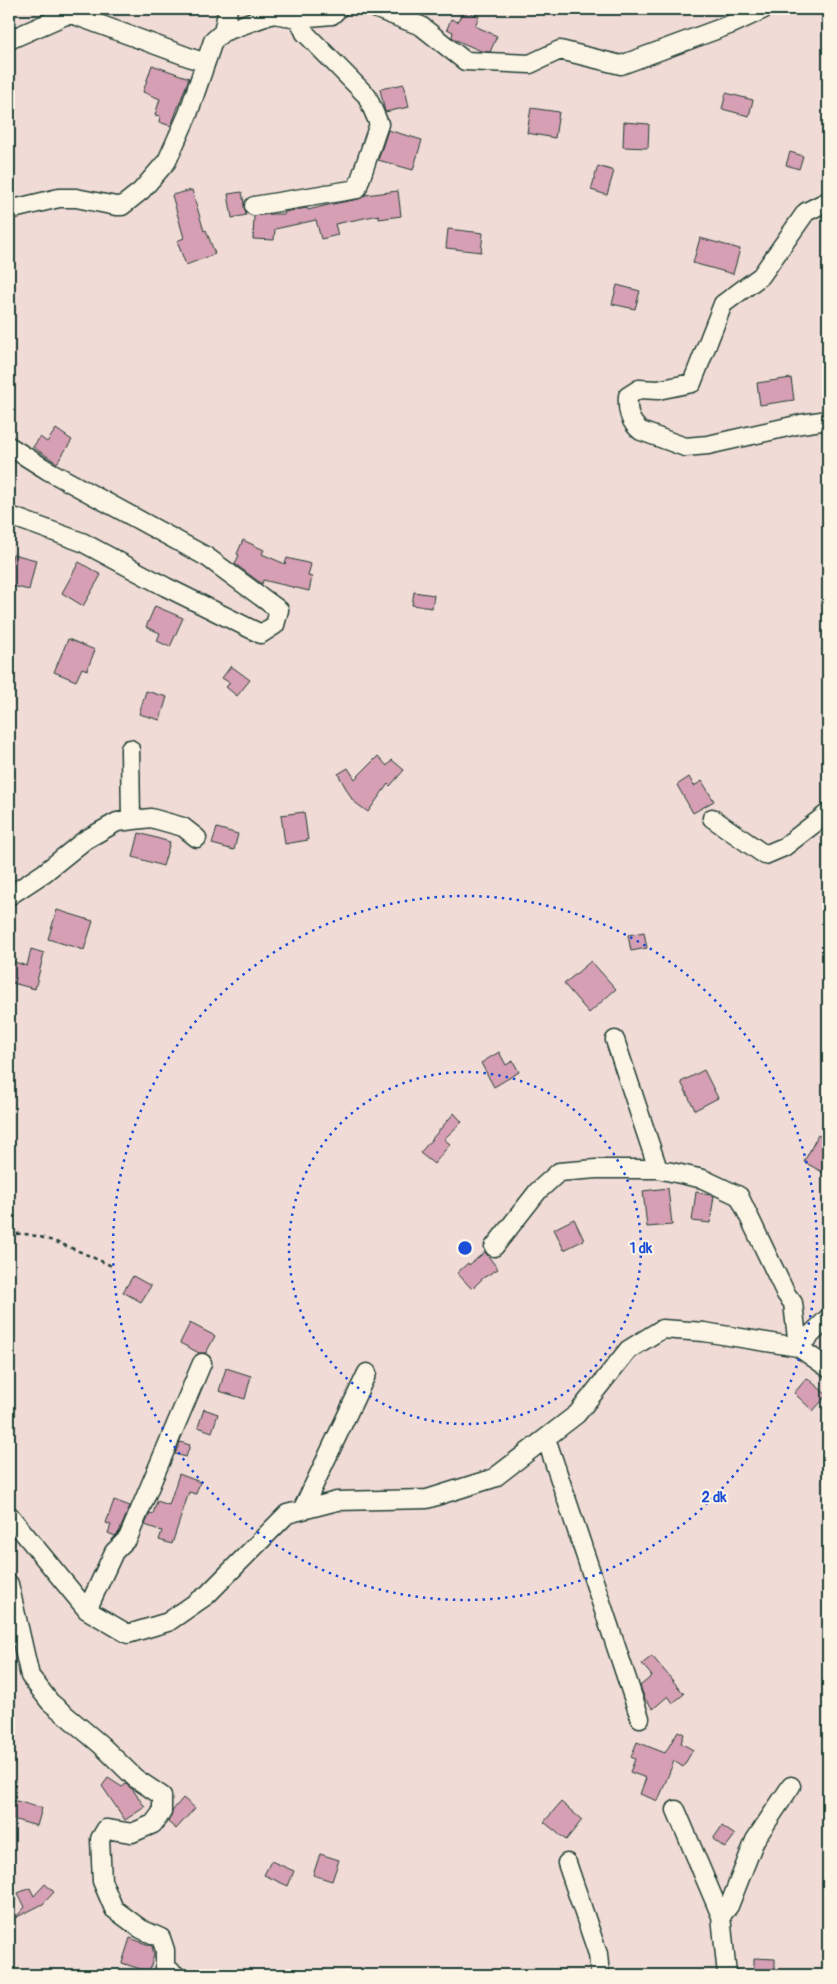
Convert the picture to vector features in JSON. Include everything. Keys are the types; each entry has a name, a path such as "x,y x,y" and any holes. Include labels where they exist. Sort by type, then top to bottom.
{"street":[{"path":"223,32 228,9"},
{"path":"9,210 59,198 76,198 122,206 141,191 166,160 188,114 213,40 223,32 273,14 298,18 332,15 338,9"},
{"path":"377,9 421,26 465,60 530,64 560,50 621,65 732,24 764,9"},
{"path":"9,40 74,12 205,63"},
{"path":"254,206 356,189 379,124 367,96 305,33 298,18"},
{"path":"828,201 806,212 761,276 723,304 692,383 658,390 639,389 628,396 627,412 636,427 641,431 685,447 708,445 828,420"},
{"path":"9,446 48,470 207,556 279,610 275,625 261,634 166,587 82,542 9,517"},
{"path":"130,749 131,820"},
{"path":"712,818 765,854 784,847 828,813"},
{"path":"9,896 85,840 117,822 151,818 183,828 198,838"},
{"path":"615,1040 658,1169"},
{"path":"494,1247 538,1191 559,1172 658,1169 703,1179 739,1196 786,1294 793,1303 798,1346"},
{"path":"798,1346 828,1318"},
{"path":"9,1515 87,1610 128,1634 168,1622 207,1595 287,1514 337,1501 427,1500 494,1478 576,1414 628,1350 662,1329 704,1332 798,1346 828,1368"},
{"path":"87,1610 114,1552 128,1538 202,1362"},
{"path":"302,1510 367,1373"},
{"path":"546,1438 640,1718"},
{"path":"9,1584 30,1676 50,1702 100,1744 135,1778 162,1796 162,1812 153,1824 132,1833 106,1829 100,1839 102,1881 114,1909 141,1929 161,1938 165,1950 165,1967 176,1975"},
{"path":"721,1916 730,1906 755,1840 792,1786"},
{"path":"676,1810 721,1916 727,1975"},
{"path":"567,1863 598,1954 600,1975"}],"path":[{"path":"9,1236 22,1232 73,1247 114,1267"}],"building":[{"path":"463,10 479,16 475,26 497,36 490,52 481,51 452,37 453,32 447,29 451,19 458,22"},
{"path":"152,65 189,78 171,126 159,122 160,116 155,115 160,99 143,92"},
{"path":"404,84 409,107 385,112 380,89"},
{"path":"726,93 753,100 749,116 722,109"},
{"path":"531,108 559,112 555,138 527,133"},
{"path":"624,122 649,124 648,148 623,147"},
{"path":"388,130 422,140 413,170 378,160"},
{"path":"790,152 803,156 799,169 786,165"},
{"path":"598,166 614,171 607,195 591,190"},
{"path":"192,190 204,231 206,230 215,254 186,265 177,241 184,238 172,195"},
{"path":"398,191 401,216 379,219 379,215 335,224 338,235 321,239 316,220 275,229 274,240 253,239 254,216 285,214 284,212 307,208 308,210 359,199 365,195"},
{"path":"242,192 246,215 232,218 228,194"},
{"path":"448,229 483,233 481,252 446,248"},
{"path":"700,238 740,249 733,274 693,263"},
{"path":"617,285 640,291 635,309 612,304"},
{"path":"791,378 794,400 760,405 757,383"},
{"path":"56,429 72,440 57,463 33,447 40,437 47,442"},
{"path":"243,540 264,550 262,554 285,564 287,558 311,564 308,576 312,577 309,591 263,580 262,584 235,564"},
{"path":"13,554 36,560 29,590 9,585 9,571"},
{"path":"79,562 101,575 83,606 62,593"},
{"path":"414,592 434,595 432,608 412,605"},
{"path":"155,606 183,618 170,647 157,641 160,633 146,627"},
{"path":"68,639 95,650 87,670 82,668 76,681 54,672"},
{"path":"231,666 250,680 237,696 226,687 230,683 222,678"},
{"path":"146,691 167,697 160,720 139,714"},
{"path":"378,756 387,766 392,760 404,770 390,786 388,784 368,812 353,801 338,774 348,768 355,779"},
{"path":"689,777 694,786 702,781 714,801 693,813 677,785"},
{"path":"304,812 308,840 285,844 281,815"},
{"path":"217,828 238,834 234,850 212,844"},
{"path":"139,833 170,842 163,866 133,857"},
{"path":"57,910 93,921 84,950 48,939"},
{"path":"644,932 647,948 631,951 628,935"},
{"path":"31,949 44,953 35,989 9,982 11,961 27,966"},
{"path":"591,961 616,989 589,1013 564,984"},
{"path":"499,1052 506,1065 513,1061 519,1072 494,1087 481,1063"},
{"path":"704,1070 718,1098 695,1110 681,1082"},
{"path":"454,1113 462,1122 444,1139 450,1144 434,1164 420,1153"},
{"path":"818,1135 828,1141 828,1175 804,1162"},
{"path":"668,1188 672,1225 647,1227 643,1191"},
{"path":"696,1192 714,1196 710,1223 692,1221"},
{"path":"574,1219 584,1240 564,1250 554,1229"},
{"path":"485,1252 498,1269 483,1278 472,1289 457,1273"},
{"path":"133,1276 151,1286 141,1302 123,1292"},
{"path":"190,1323 215,1336 206,1353 199,1353 180,1343"},
{"path":"226,1368 251,1376 245,1399 219,1391"},
{"path":"807,1378 827,1395 813,1411 794,1393"},
{"path":"204,1409 218,1414 212,1432 198,1427"},
{"path":"180,1442 190,1445 186,1457 175,1454"},
{"path":"179,1474 200,1482 196,1494 189,1492 172,1544 159,1540 162,1531 145,1525 150,1513 153,1514 157,1501 169,1505"},
{"path":"114,1500 130,1506 119,1532 115,1536 108,1533 111,1525 106,1523"},
{"path":"652,1656 684,1694 673,1703 668,1696 653,1709 645,1699 640,1686 652,1676 642,1664"},
{"path":"678,1731 684,1734 681,1743 693,1750 683,1767 674,1761 658,1801 640,1794 646,1778 630,1772 635,1759 631,1757 637,1742 665,1753"},
{"path":"108,1778 122,1787 126,1784 133,1790 145,1807 125,1820 102,1786"},
{"path":"183,1798 195,1808 176,1829 168,1822 173,1810"},
{"path":"9,1799 42,1808 37,1826 9,1818"},
{"path":"561,1802 582,1820 566,1840 544,1822"},
{"path":"722,1826 735,1835 725,1848 713,1839"},
{"path":"320,1854 339,1860 332,1881 313,1875"},
{"path":"271,1861 294,1871 288,1886 264,1875"},
{"path":"45,1884 54,1892 43,1904 15,1918 25,1907 18,1893 30,1888 34,1896"},
{"path":"130,1938 152,1946 154,1955 149,1972 122,1963"},
{"path":"754,1958 775,1959 775,1975 754,1975"}]}
